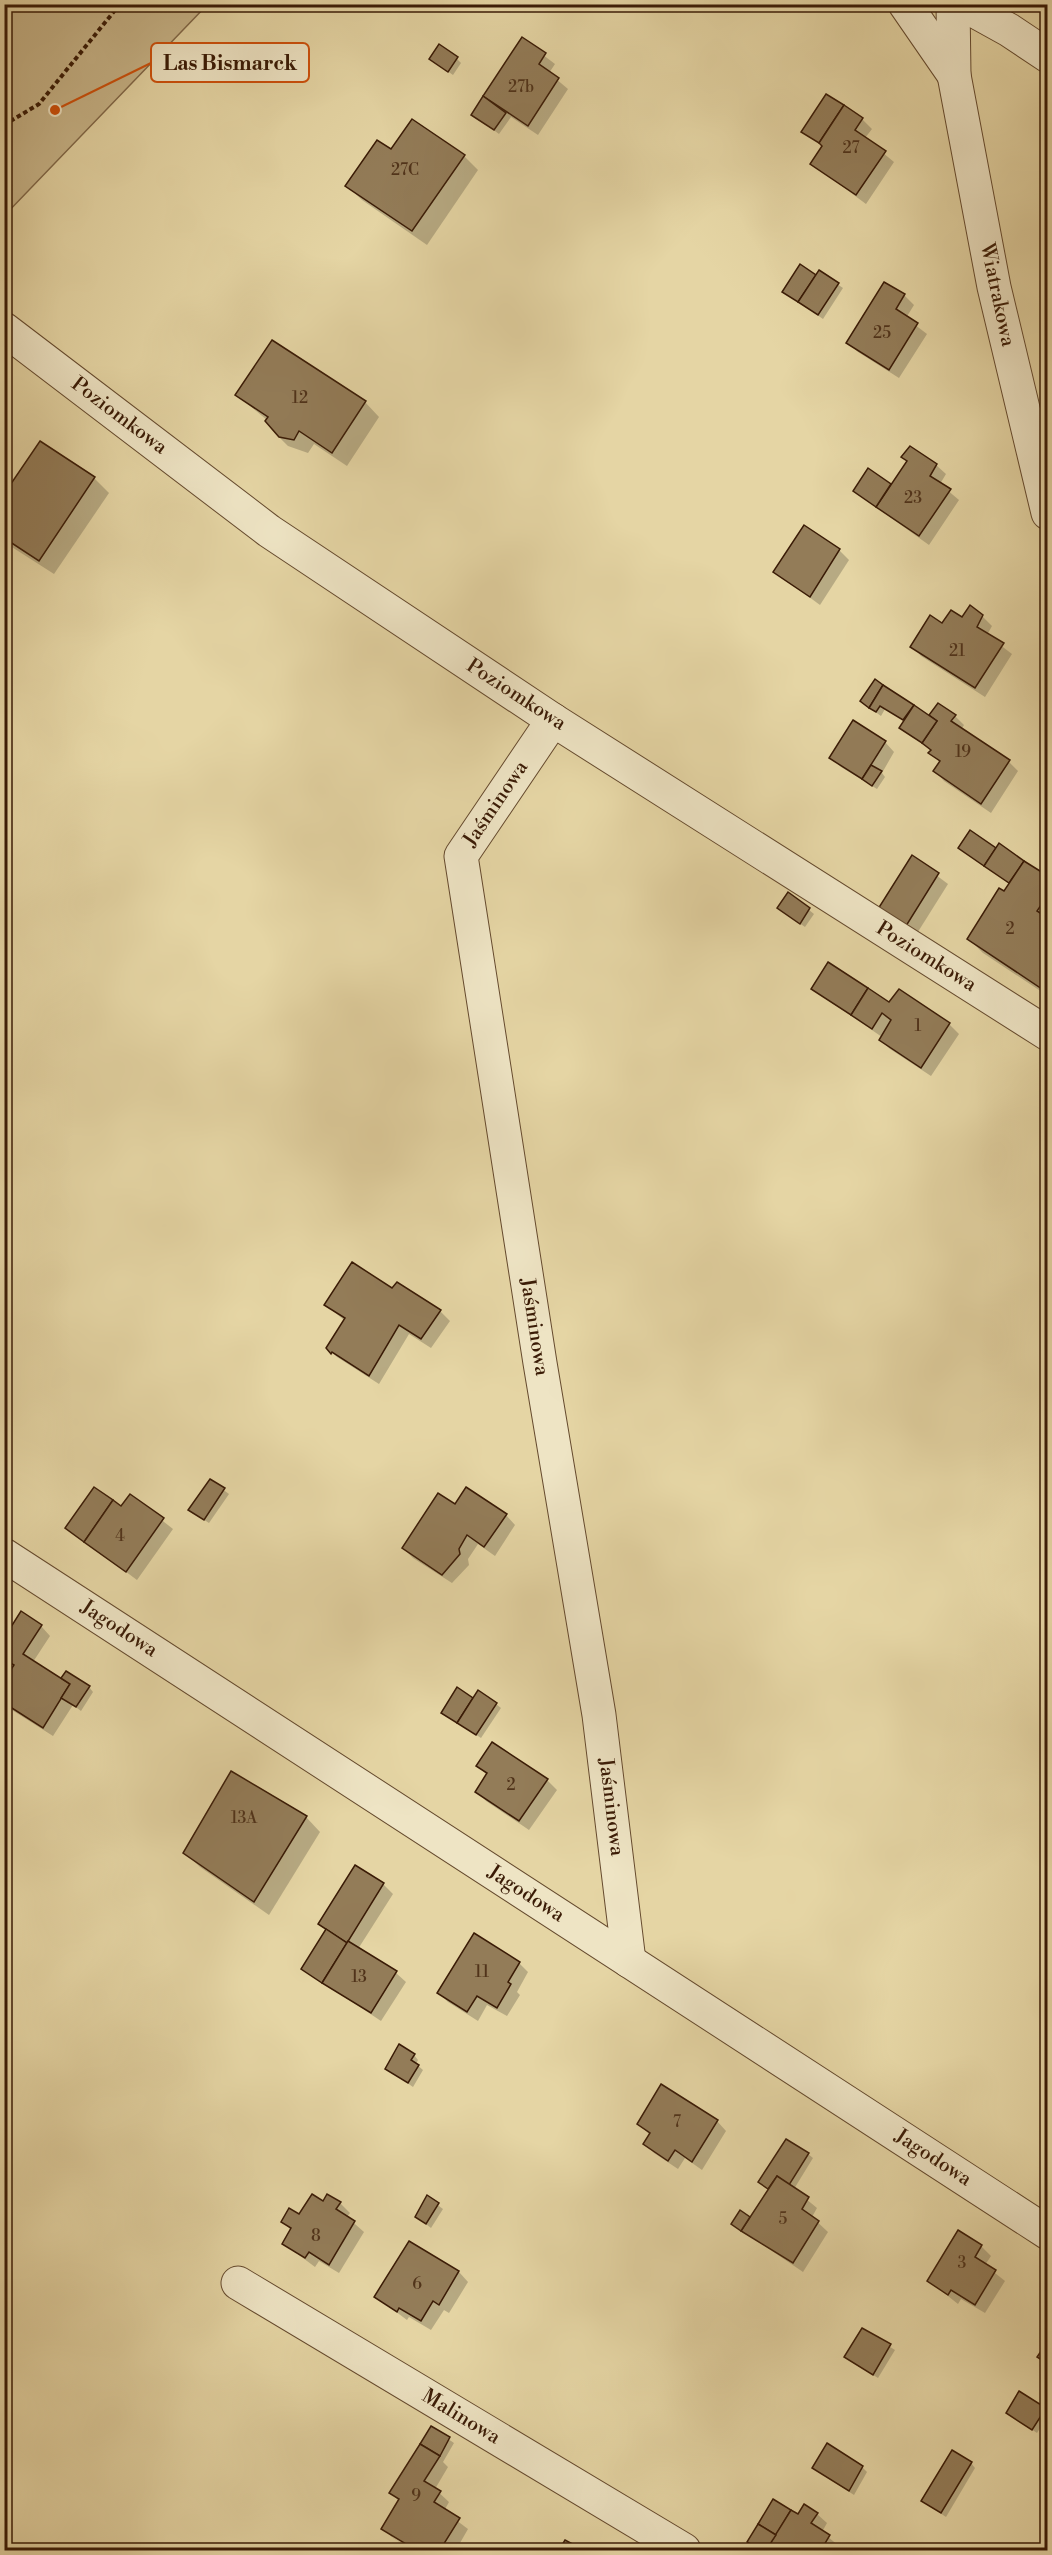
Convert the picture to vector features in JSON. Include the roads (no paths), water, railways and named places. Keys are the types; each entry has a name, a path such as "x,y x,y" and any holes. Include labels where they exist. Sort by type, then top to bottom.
{"street":[{"name":"Wiatrakowa","path":"905,4 954,75"},
{"name":"Wiatrakowa","path":"953,4 954,75 994,287 1047,513"},
{"path":"962,4 1009,30 1047,56"},
{"name":"Poziomkowa","path":"4,328 269,531 553,720 1047,1034"},
{"name":"Jaśminowa","path":"553,720 461,856 540,1363 599,1715 629,1961"},
{"name":"Jagodowa","path":"4,1555 1047,2232"},
{"name":"Malinowa","path":"238,2283 684,2550"}],"place":[{"name":"Las Bismarck","path":"55,110"}]}
